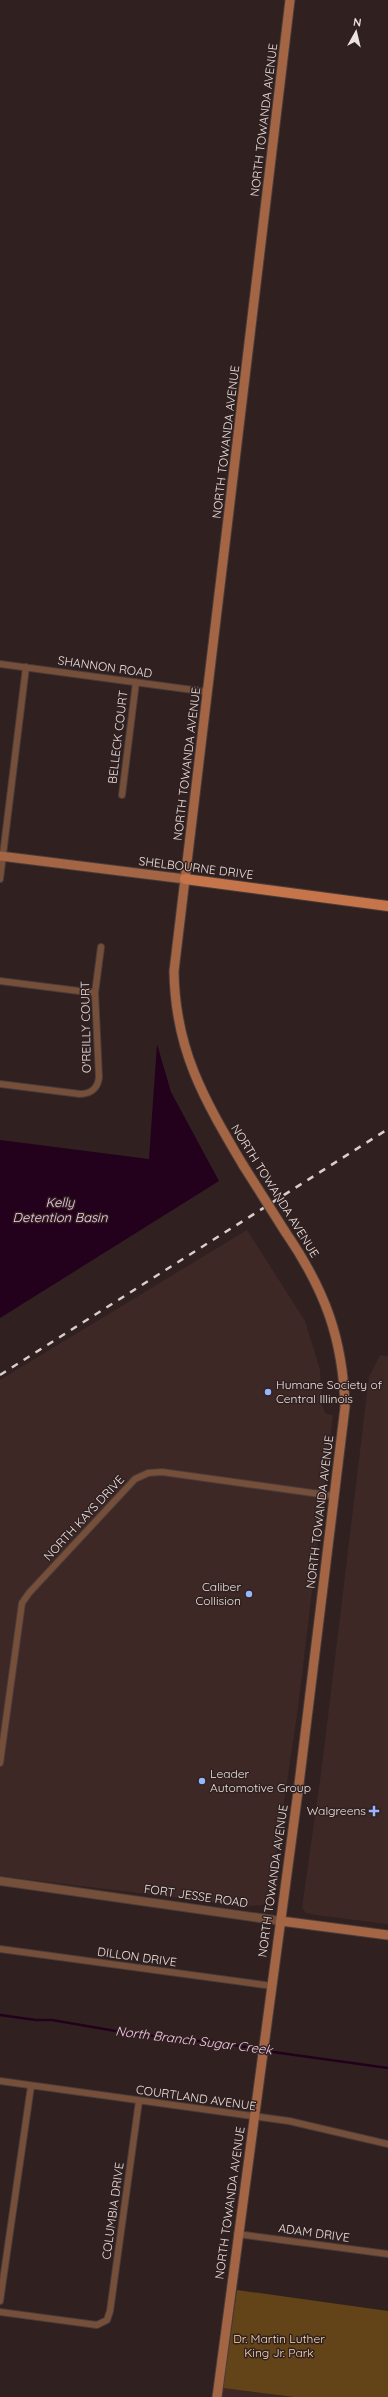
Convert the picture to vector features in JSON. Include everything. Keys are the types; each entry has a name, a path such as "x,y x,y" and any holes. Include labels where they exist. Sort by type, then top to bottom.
{"main road":[{"name":"NORTH TOWANDA AVENUE","path":"217,2397 237,2234 281,1921 345,1407 342,1362 328,1308 304,1259 243,1165 204,1098 190,1066 181,1033 175,995 174,972 290,0"},
{"name":"SHELBOURNE DRIVE","path":"1,856 388,906"},
{"name":"FORT JESSE ROAD","path":"281,1921 388,1935"}],"street":[{"name":"SHANNON ROAD","path":"0,664 208,692"},
{"path":"0,879 1,856 26,668"},
{"name":"BELLECK COURT","path":"122,795 136,682"},
{"name":"O'REILLY COURT","path":"0,1084 80,1094 91,1092 98,1082 95,993 102,947"},
{"path":"0,981 95,993"},
{"name":"NORTH KAYS DRIVE","path":"0,1764 22,1603 29,1593 136,1479 148,1473 162,1472 334,1496"},
{"name":"FORT JESSE ROAD","path":"0,1881 281,1921"},
{"name":"DILLON DRIVE","path":"0,1949 272,1986"},
{"name":"COURTLAND AVENUE","path":"0,2081 289,2121 388,2144"},
{"path":"0,2301 31,2086"},
{"name":"COLUMBIA DRIVE","path":"0,2312 97,2325 105,2322 110,2311 139,2101"},
{"name":"ADAM DRIVE","path":"237,2234 388,2254"}],"shaded area":[{"path":"247,1230 305,1321 320,1370 322,1406 326,1414 333,1415 298,1708 270,1896 262,1905 245,1906 0,1876 0,1380"},
{"path":"380,1355 388,1356 388,1924 316,1915 306,1913 302,1908 322,1766 369,1377"},
{"path":"223,2388 294,2397 222,2397"}],"green space":[{"name":"Dr. Martin Luther King Jr. Park","path":"237,2290 388,2311 388,2397 294,2397 223,2388"}],"water":[{"name":"Kelly Detention Basin","path":"157,1044 171,1092 219,1181 0,1318 0,1140 149,1159"}],"waterway":[{"name":"North Branch Sugar Creek","path":"0,2015 36,2020 52,2020 127,2033 198,2041 212,2041 261,2050"},
{"name":"North Branch Sugar Creek","path":"266,2051 388,2068"}],"railway":[{"path":"0,1375 388,1129"}],"place":[{"name":"Humane Society of Central Illinois","path":"268,1392"},
{"name":"Caliber Collision","path":"249,1594"},
{"name":"Leader Automotive Group","path":"202,1781"},
{"name":"Walgreens","path":"374,1811"}]}
